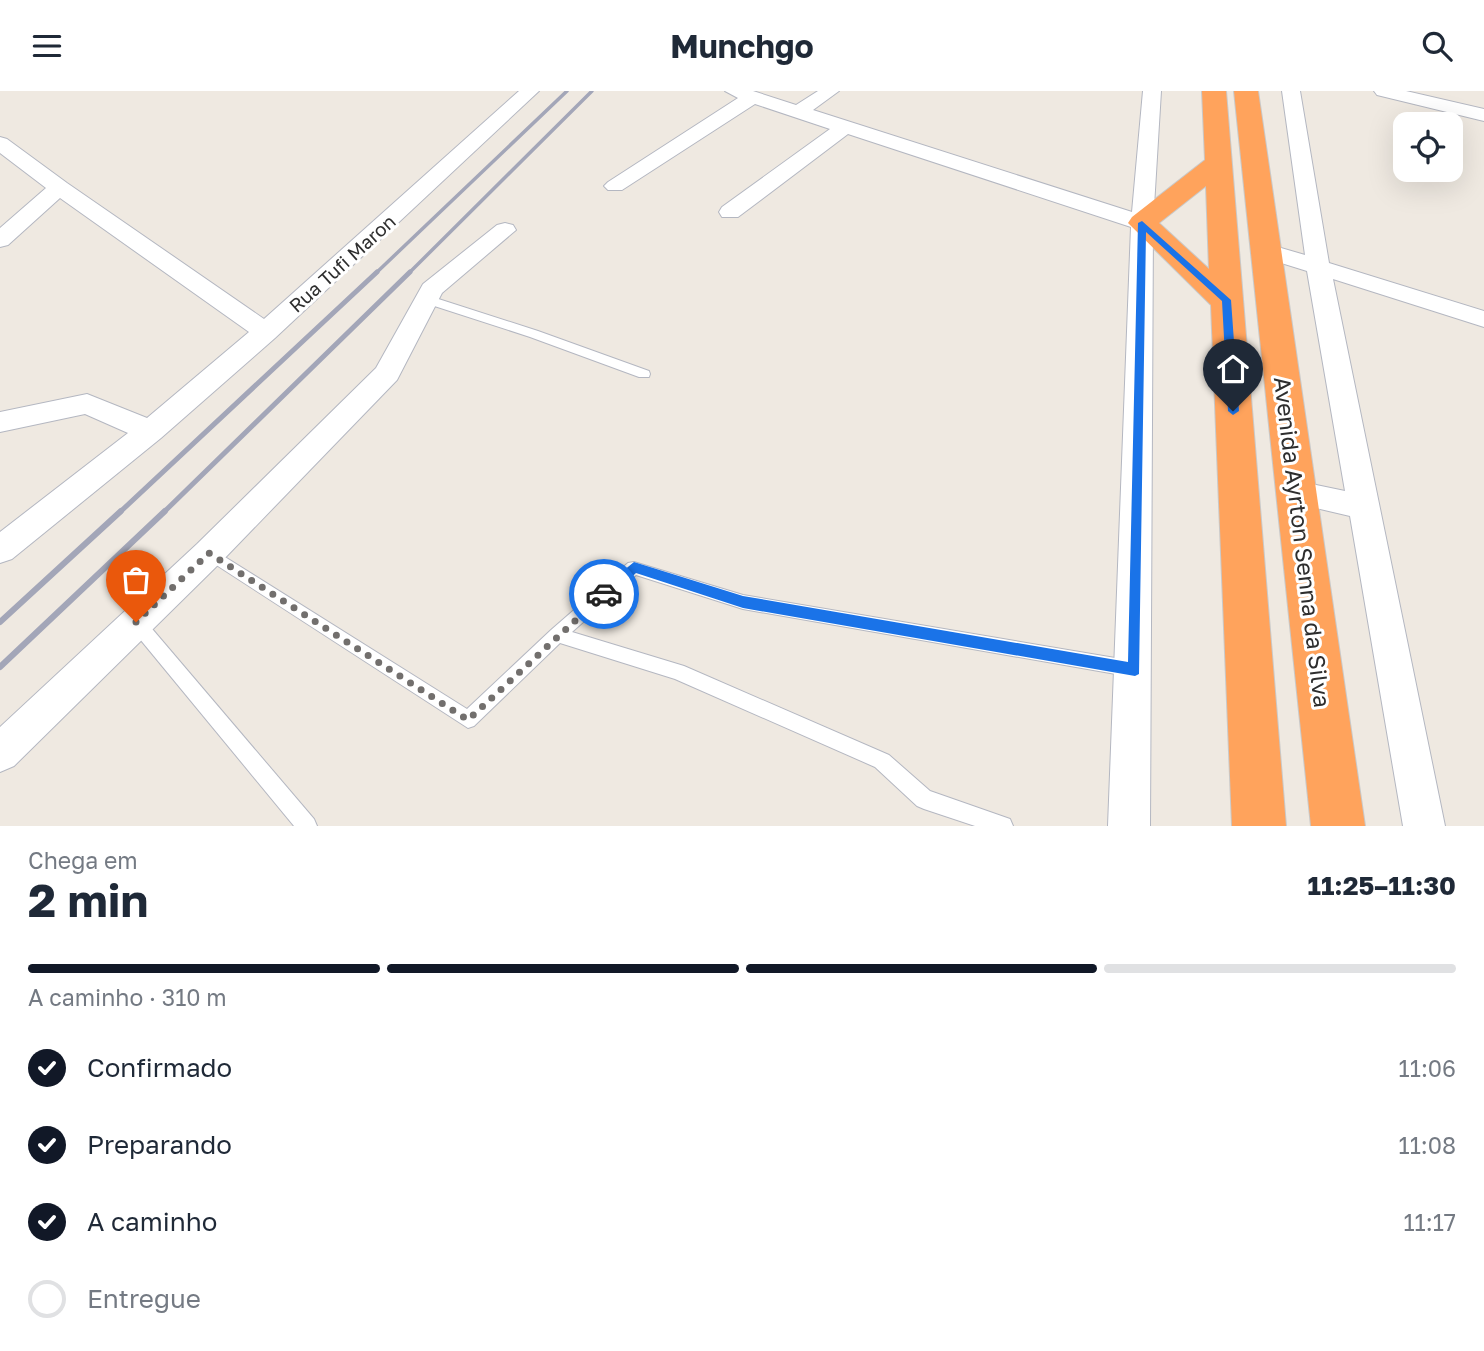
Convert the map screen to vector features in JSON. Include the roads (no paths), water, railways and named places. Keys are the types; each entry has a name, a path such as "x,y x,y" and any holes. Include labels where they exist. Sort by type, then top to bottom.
{"highway":[{"path":"1214,91 1259,826"},
{"name":"Avenida Ayrton Senna da Silva","path":"1246,91 1338,826"},
{"path":"1217,164 1142,223 1226,300"}],"street":[{"name":"Rua Tufi Maron","path":"0,550 151,431 266,332 530,91"},
{"path":"798,112 830,91"},
{"path":"1129,826 1135,669 1142,223 1152,91"},
{"path":"1292,91 1318,266 1424,826"},
{"path":"1383,91 1484,115"},
{"path":"615,186 743,94 1142,223"},
{"path":"730,212 845,127"},
{"path":"0,143 59,188 266,332"},
{"path":"0,240 59,188"},
{"path":"0,753 209,553 387,374 432,289 505,230"},
{"path":"1267,251 1484,320"},
{"path":"0,422 86,404 151,431"},
{"path":"1297,493 1363,507"}],"lane":[{"path":"426,299 644,374"},
{"path":"209,553 468,720 556,635 634,568 743,602 1135,669"},
{"path":"136,622 307,826"},
{"path":"556,635 678,672 882,761 924,799 1003,826"}],"railway":[{"path":"375,274 567,91"},
{"path":"408,274 592,91"},
{"path":"119,513 377,272"},
{"path":"163,513 410,272"},
{"path":"0,622 121,511"},
{"path":"0,667 165,511"}]}
